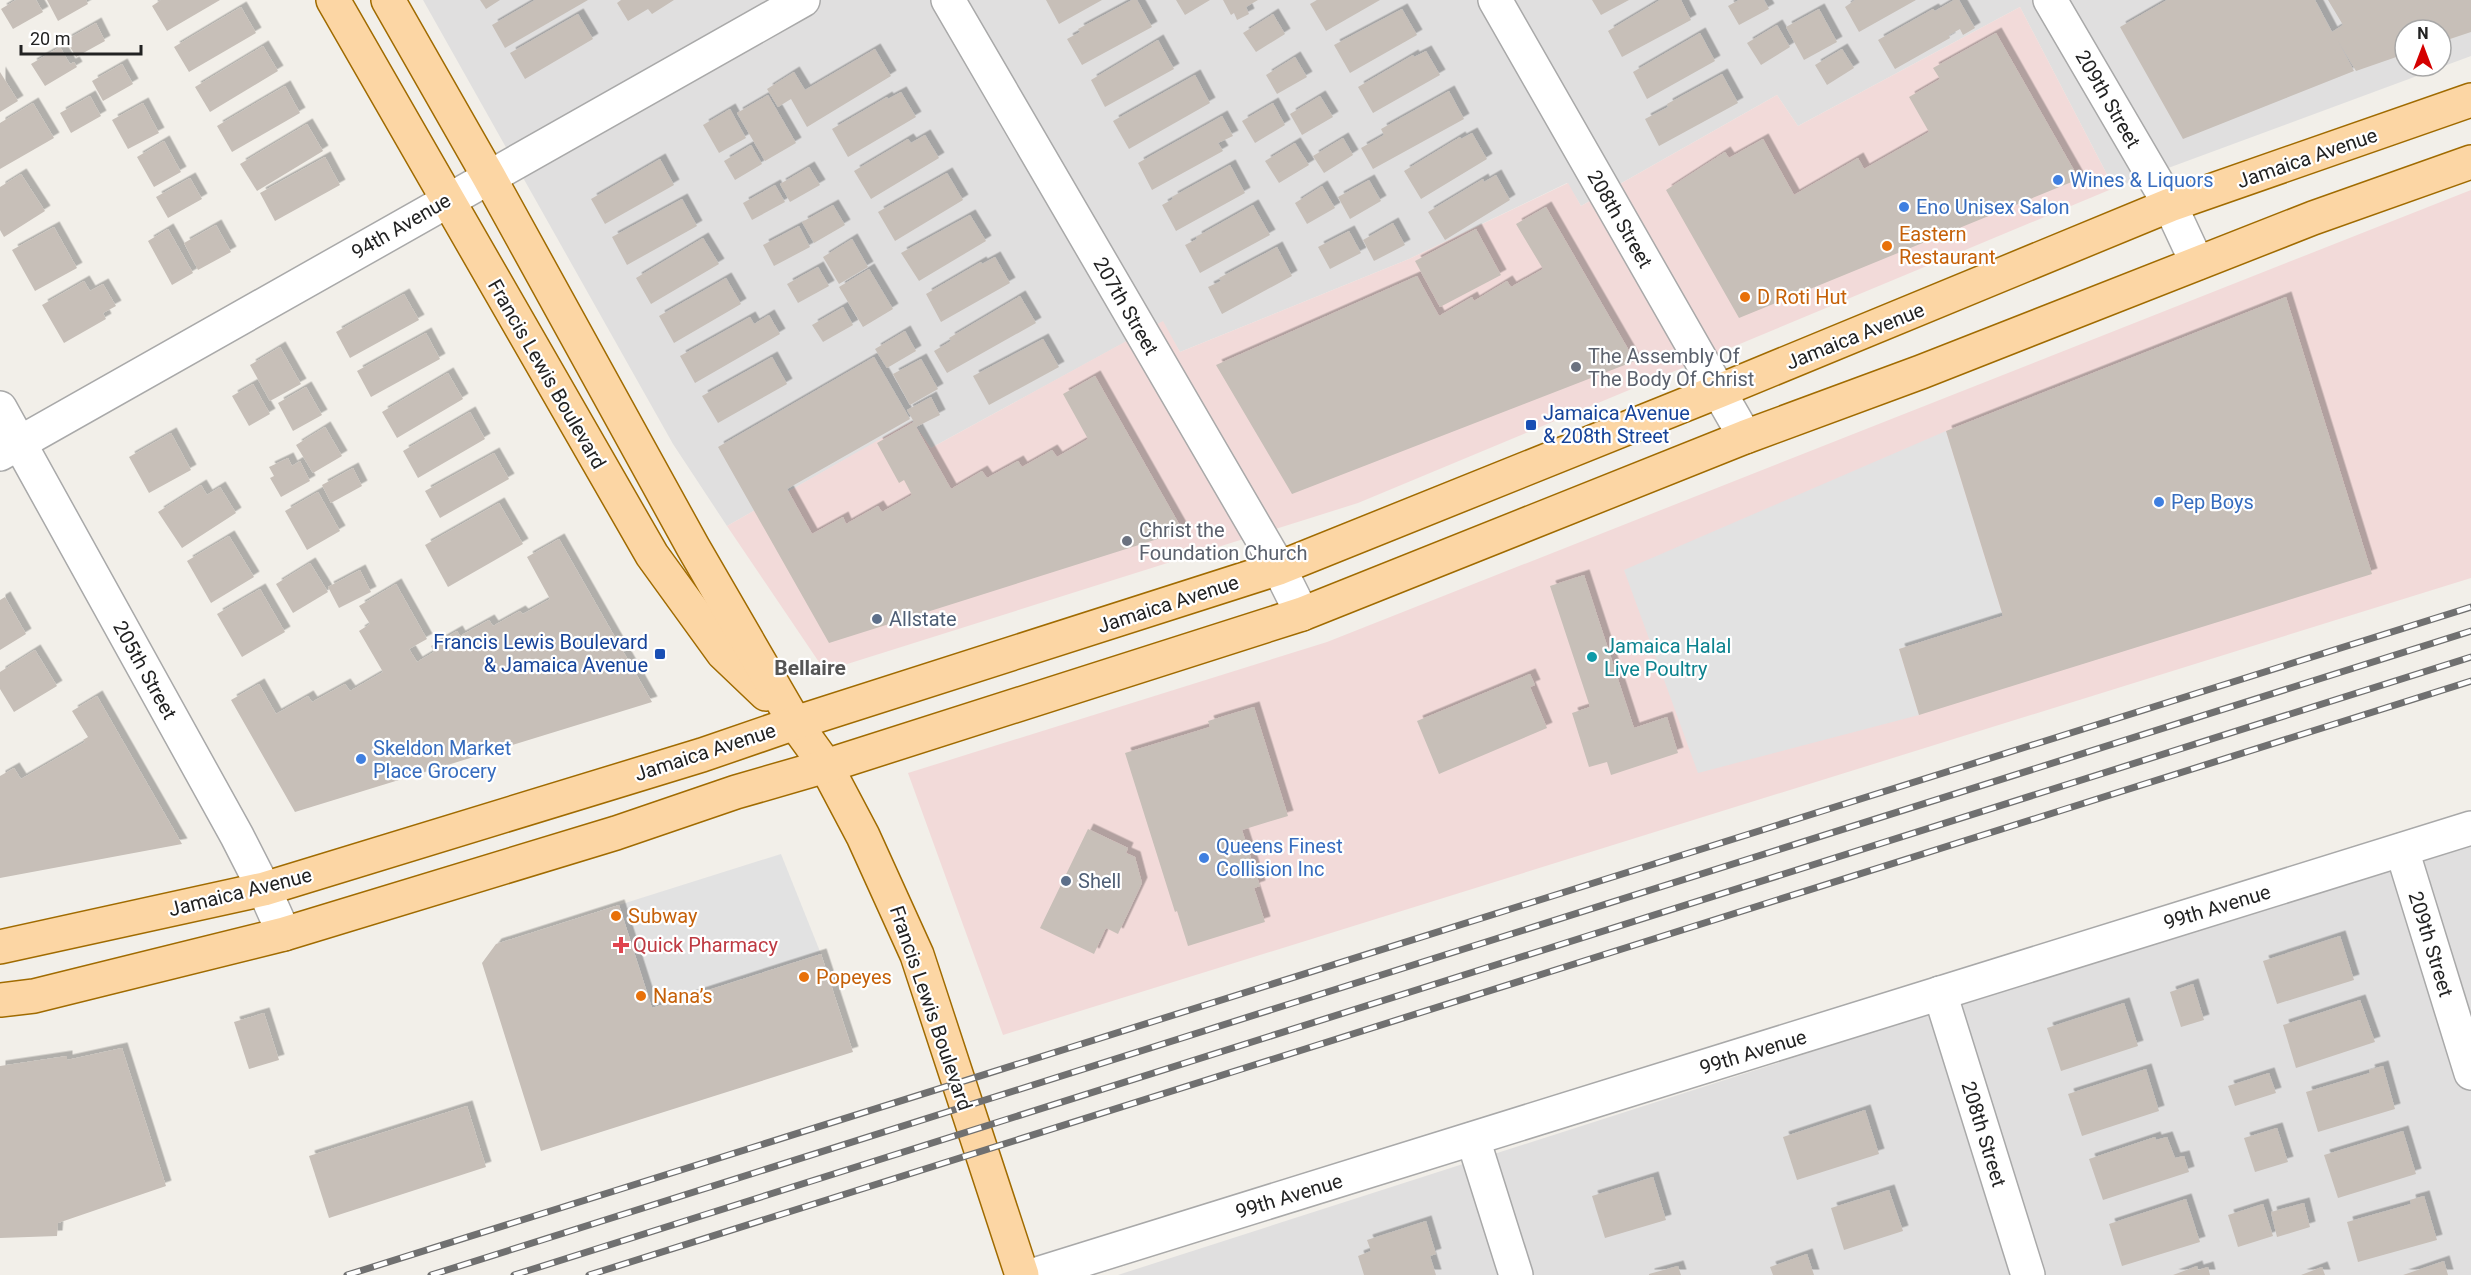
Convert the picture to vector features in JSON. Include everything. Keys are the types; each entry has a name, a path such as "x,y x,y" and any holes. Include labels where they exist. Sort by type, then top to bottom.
{"main road":[{"name":"Francis Lewis Boulevard","path":"333,0 652,555 723,653 795,723"},
{"name":"Francis Lewis Boulevard","path":"388,0 489,177 693,548 795,723 826,766 863,836 917,955 1022,1275"},
{"name":"Jamaica Avenue","path":"0,947 264,889 702,755 1279,568 1719,391 2170,205 2471,100"},
{"path":"0,1000 34,996 284,934 826,766 1302,614 1745,437 1921,372 2313,218 2471,162"}],"street":[{"name":"94th Avenue","path":"10,448 803,0"},
{"name":"207th Street","path":"948,0 1279,568 1302,614"},
{"name":"208th Street","path":"1495,0 1745,437"},
{"name":"209th Street","path":"2050,0 2170,205 2198,263"},
{"name":"205th Street","path":"0,408 10,448 264,889 284,934"},
{"name":"99th Avenue","path":"1034,1275 2471,828"},
{"name":"209th Street","path":"2402,850 2471,1073"},
{"name":"208th Street","path":"1940,993 2028,1275"},
{"path":"1473,1139 1516,1275"}],"shaded area":[{"path":"423,0 2471,0 2471,56 2453,63 2453,18 2393,18 2393,78 2412,78 2114,188 2020,7 1798,126 1777,95 1581,206 1567,183 1409,259 1180,352 1162,322 931,448 912,422 727,526 673,444"},
{"path":"2020,7 2114,188 1358,503 825,671 727,526 912,421 931,448 1163,321 1180,352 1409,259 1568,183 1581,206 1777,95 1798,126"},
{"path":"2471,190 2471,578 1003,1035 908,773 1327,642"},
{"path":"1946,431 2003,616 1899,649 1919,715 1698,773 1624,570"},
{"path":"2471,840 2471,1275 1118,1275 1124,1273"},
{"path":"781,854 821,954 652,1008 619,905"}],"building":[{"path":"16,0 36,0 43,12 13,29 1,9"},
{"path":"47,0 86,0 88,4 58,21"},
{"path":"161,0 220,0 167,31 152,6"},
{"path":"480,0 500,0 486,9"},
{"path":"535,0 588,0 505,48 492,25"},
{"path":"621,0 674,0 652,14 648,9 628,21 617,3"},
{"path":"1046,0 1102,0 1059,24"},
{"path":"1132,0 1137,0 1152,27 1082,65 1067,39 1080,32 1078,29"},
{"path":"1176,0 1210,0 1185,15"},
{"path":"1223,0 1258,0 1246,7 1249,14 1237,20 1234,13 1231,15"},
{"path":"1317,0 1380,0 1326,31 1310,4"},
{"path":"1592,0 1629,0 1601,15"},
{"path":"1660,0 1681,0 1691,20 1622,57 1608,31"},
{"path":"1739,0 1764,0 1769,9 1739,25 1728,6"},
{"path":"1855,0 1916,0 1859,32 1845,7"},
{"path":"1954,0 1959,0 1975,28 1963,35 1960,29 1949,35 1950,38 1895,69 1878,40 1933,9 1935,11"},
{"path":"2167,0 2315,0 2332,32 2343,25 2328,0 2471,0 2471,32 2453,38 2453,18 2393,18 2393,58 2356,71 2338,41 2354,71 2183,139 2120,27"},
{"path":"241,7 256,33 189,72 174,47"},
{"path":"1402,9 1417,35 1350,73 1334,45"},
{"path":"1819,9 1837,42 1804,60 1786,27"},
{"path":"578,14 593,39 525,79 510,53"},
{"path":"1273,14 1285,34 1256,52 1243,33"},
{"path":"96,23 105,41 76,57 66,40"},
{"path":"1777,25 1790,47 1761,65 1747,43"},
{"path":"1700,33 1715,61 1647,99 1633,72"},
{"path":"1996,33 2079,179 1739,318 1666,190 1725,152 1729,158 1763,139 1794,195 1858,158 1864,169 1929,132 1909,97 1940,79 1933,68"},
{"path":"1158,40 1174,69 1105,107 1091,80"},
{"path":"263,46 278,71 210,112 195,87"},
{"path":"60,47 70,64 74,62 77,67 45,86 31,64"},
{"path":"875,49 891,76 807,127 791,99 778,107 767,89 794,72 805,90"},
{"path":"1842,49 1854,68 1827,85 1815,65"},
{"path":"1426,51 1440,75 1373,113 1358,87 1413,55 1414,57"},
{"path":"1295,57 1307,77 1277,94 1266,75"},
{"path":"122,64 133,84 103,101 92,81"},
{"path":"0,72 18,101 0,112"},
{"path":"1722,74 1738,103 1659,146 1645,119 1668,107 1667,104"},
{"path":"1195,75 1210,103 1129,149 1113,121"},
{"path":"285,86 300,113 232,152 217,126"},
{"path":"1449,91 1464,119 1373,169 1361,148 1384,135 1381,129"},
{"path":"901,92 916,117 848,157 832,129 887,97 888,99"},
{"path":"768,95 796,143 765,161 737,113"},
{"path":"90,96 101,116 71,133 60,113"},
{"path":"1320,96 1333,117 1302,135 1290,114"},
{"path":"33,103 54,138 0,169 0,123"},
{"path":"143,103 159,133 128,149 112,120"},
{"path":"1273,103 1285,125 1255,143 1242,121"},
{"path":"730,109 746,138 719,153 703,125"},
{"path":"1222,116 1233,136 1218,143 1223,151 1152,190 1138,163"},
{"path":"307,124 323,151 257,191 240,164"},
{"path":"1472,133 1487,159 1421,199 1404,171 1460,137 1461,139"},
{"path":"925,135 939,158 871,199 854,171 908,139 911,143"},
{"path":"1343,138 1353,155 1324,173 1313,156"},
{"path":"164,141 181,172 154,187 137,157"},
{"path":"1295,143 1309,165 1279,183 1265,161"},
{"path":"751,145 762,164 735,180 724,161"},
{"path":"325,157 340,185 275,221 260,193"},
{"path":"660,159 674,185 605,224 591,199"},
{"path":"1230,165 1245,193 1176,231 1162,205 1173,199 1172,197"},
{"path":"809,167 820,185 790,202 780,184"},
{"path":"947,173 963,200 895,241 878,212"},
{"path":"21,174 45,211 4,237 0,230 0,187"},
{"path":"1496,175 1510,200 1445,240 1428,212 1483,179 1484,182"},
{"path":"190,178 202,199 168,218 156,197"},
{"path":"1369,180 1381,201 1350,219 1338,197"},
{"path":"775,185 785,202 752,220 743,203"},
{"path":"1322,186 1335,208 1307,224 1295,203"},
{"path":"682,199 697,226 627,265 612,237"},
{"path":"833,205 845,225 814,243 802,222"},
{"path":"1253,205 1270,235 1200,273 1185,245"},
{"path":"1546,207 1635,361 1292,494 1216,365 1417,276 1439,316 1472,297 1474,301 1507,281 1511,287 1543,269 1516,224"},
{"path":"970,215 986,241 919,281 901,253"},
{"path":"1393,223 1405,245 1374,261 1363,240"},
{"path":"216,225 231,252 198,270 184,243"},
{"path":"799,226 810,247 774,266 763,245"},
{"path":"54,227 77,268 35,291 12,250"},
{"path":"168,229 193,273 172,285 148,241"},
{"path":"1476,229 1501,275 1440,307 1415,261"},
{"path":"1349,231 1361,253 1330,269 1318,247"},
{"path":"703,238 719,264 651,304 636,278"},
{"path":"852,239 868,267 839,284 823,257"},
{"path":"1277,247 1292,276 1222,314 1208,287 1221,281 1219,278"},
{"path":"995,257 1010,283 941,322 926,294 981,262 982,264"},
{"path":"818,267 829,286 798,303 787,284"},
{"path":"869,269 893,309 863,327 839,287"},
{"path":"726,278 741,304 674,343 659,316"},
{"path":"84,281 90,291 103,284 116,306 103,313 106,319 64,343 42,305"},
{"path":"404,294 419,320 350,358 336,332"},
{"path":"1020,296 1036,323 947,373 934,351 951,341 949,338"},
{"name":"Pep Boys","path":"2286,297 2372,574 1919,715 1899,649 2003,616 1946,431"},
{"path":"843,307 853,325 823,342 812,325"},
{"path":"769,315 780,334 695,383 680,356 750,317 754,324"},
{"path":"905,331 916,351 887,368 875,349"},
{"path":"426,333 440,359 371,397 357,371"},
{"path":"1043,339 1059,367 989,405 973,376"},
{"path":"280,347 301,384 270,401 250,365"},
{"path":"772,357 787,384 718,423 702,396"},
{"path":"874,357 910,419 787,489 812,534 843,517 846,524 878,506 882,512 912,495 904,480 899,483 877,443 914,422 907,410 931,397 940,415 916,427 951,489 982,471 987,478 1018,461 1022,467 1052,450 1057,457 1088,439 1063,394 1095,376 1183,531 829,643 718,447"},
{"path":"921,359 938,389 910,405 893,374"},
{"path":"448,373 463,399 397,438 382,412"},
{"path":"253,384 270,414 249,426 232,396"},
{"path":"306,387 322,415 293,431 278,403"},
{"path":"470,412 485,439 418,478 403,451"},
{"path":"325,427 342,456 313,473 296,445"},
{"path":"171,433 191,470 149,493 129,457"},
{"path":"494,453 509,479 440,518 425,491"},
{"path":"288,458 292,466 300,461 310,481 281,497 270,478 274,476 269,467"},
{"path":"353,468 362,486 331,503 322,485"},
{"path":"201,485 207,495 220,487 236,513 182,548 158,512"},
{"path":"318,492 340,531 307,550 285,511"},
{"path":"499,503 523,544 448,587 425,545"},
{"path":"229,536 254,577 211,603 187,561"},
{"path":"559,539 652,702 295,812 231,700 259,684 276,714 308,696 312,702 345,684 350,691 383,672 359,631 370,624 359,606 396,584 427,639 409,649 417,662 434,652 431,646 457,631 460,636 489,620 493,626 520,611 523,614 550,599 527,557"},
{"path":"310,563 328,592 293,613 276,584"},
{"path":"360,570 371,592 339,608 328,587"},
{"name":"Jamaica Halal Live Poultry","path":"1584,575 1634,728 1667,717 1678,753 1611,775 1607,762 1589,767 1572,713 1590,707 1550,586"},
{"path":"260,589 285,632 242,657 217,614"},
{"path":"5,597 26,634 0,650 0,600"},
{"path":"35,650 57,686 14,712 0,689 0,672"},
{"path":"1530,674 1535,685 1530,687 1547,728 1439,774 1417,721"},
{"path":"97,696 182,844 0,878 0,776 14,768 21,779 85,742 83,740 88,737 72,711"},
{"name":"Queens Finest Collision Inc","path":"1254,707 1288,816 1242,830 1260,886 1254,888 1265,922 1188,946 1177,911 1175,912 1125,753 1210,727 1208,721"},
{"path":"1088,829 1128,848 1126,853 1135,857 1142,883 1118,934 1106,928 1094,954 1040,928"},
{"path":"619,905 652,1008 821,954 853,1052 541,1151 482,963 496,944"},
{"path":"2340,936 2354,980 2277,1004 2263,961"},
{"path":"2193,984 2204,1020 2181,1027 2170,992"},
{"path":"2360,1000 2375,1042 2296,1068 2283,1025"},
{"path":"2124,1003 2138,1046 2061,1071 2047,1028"},
{"path":"264,1013 279,1060 249,1069 234,1022"},
{"path":"122,1048 166,1186 58,1223 57,1236 0,1238 0,1066 67,1056 67,1060"},
{"path":"2383,1066 2395,1109 2318,1132 2306,1092 2370,1073 2369,1070"},
{"path":"2146,1069 2159,1111 2082,1136 2068,1094"},
{"path":"2269,1073 2276,1093 2235,1106 2228,1086"},
{"path":"467,1106 486,1167 329,1218 309,1156"},
{"path":"1865,1110 1879,1154 1797,1180 1783,1137"},
{"path":"2277,1128 2288,1162 2255,1172 2244,1138"},
{"path":"2403,1131 2416,1174 2338,1198 2324,1155"},
{"path":"2155,1137 2156,1140 2167,1137 2175,1158 2184,1156 2189,1172 2103,1200 2089,1159"},
{"path":"1653,1177 1666,1220 1605,1238 1592,1196"},
{"path":"1889,1190 1903,1231 1844,1250 1831,1208"},
{"path":"2424,1196 2437,1240 2358,1262 2347,1222 2411,1204 2410,1200"},
{"path":"2186,1199 2200,1242 2122,1266 2109,1224"},
{"path":"2304,1203 2310,1227 2277,1237 2271,1212"},
{"path":"2263,1204 2273,1236 2238,1247 2228,1215"},
{"path":"1426,1221 1436,1254 1430,1256 1436,1275 1364,1275 1358,1256 1371,1251 1367,1240"},
{"path":"1807,1254 1814,1275 1773,1275 1770,1267"},
{"path":"2444,1261 2448,1275 2403,1275"},
{"path":"1678,1266 1681,1275 1649,1275 1649,1274"},
{"path":"2197,1266 2198,1270 2208,1267 2210,1275 2173,1275"},
{"path":"2322,1267 2325,1275 2301,1275"}],"railway":[{"path":"347,1275 2471,607"},
{"path":"431,1275 2471,631"},
{"path":"514,1275 2471,657"},
{"path":"589,1275 2471,681"}],"place":[{"name":"Wines & Liquors","path":"2058,180"},
{"name":"Eno Unisex Salon","path":"1904,207"},
{"name":"Eastern Restaurant","path":"1887,246"},
{"name":"D Roti Hut","path":"1745,297"},
{"name":"The Assembly Of The Body Of Christ","path":"1576,367"},
{"name":"Jamaica Avenue & 208th Street","path":"1531,425"},
{"name":"Pep Boys","path":"2159,502"},
{"name":"Christ the Foundation Church","path":"1127,541"},
{"name":"Allstate","path":"877,619"},
{"name":"Francis Lewis Boulevard & Jamaica Avenue","path":"660,654"},
{"name":"Jamaica Halal Live Poultry","path":"1592,657"},
{"name":"Skeldon Market Place Grocery","path":"361,759"},
{"name":"Queens Finest Collision Inc","path":"1204,858"},
{"name":"Shell","path":"1066,881"},
{"name":"Subway","path":"616,916"},
{"name":"Quick Pharmacy","path":"621,945"},
{"name":"Popeyes","path":"804,977"},
{"name":"Nana’s","path":"641,996"}],"district":[{"name":"Bellaire","path":"810,668"}]}
